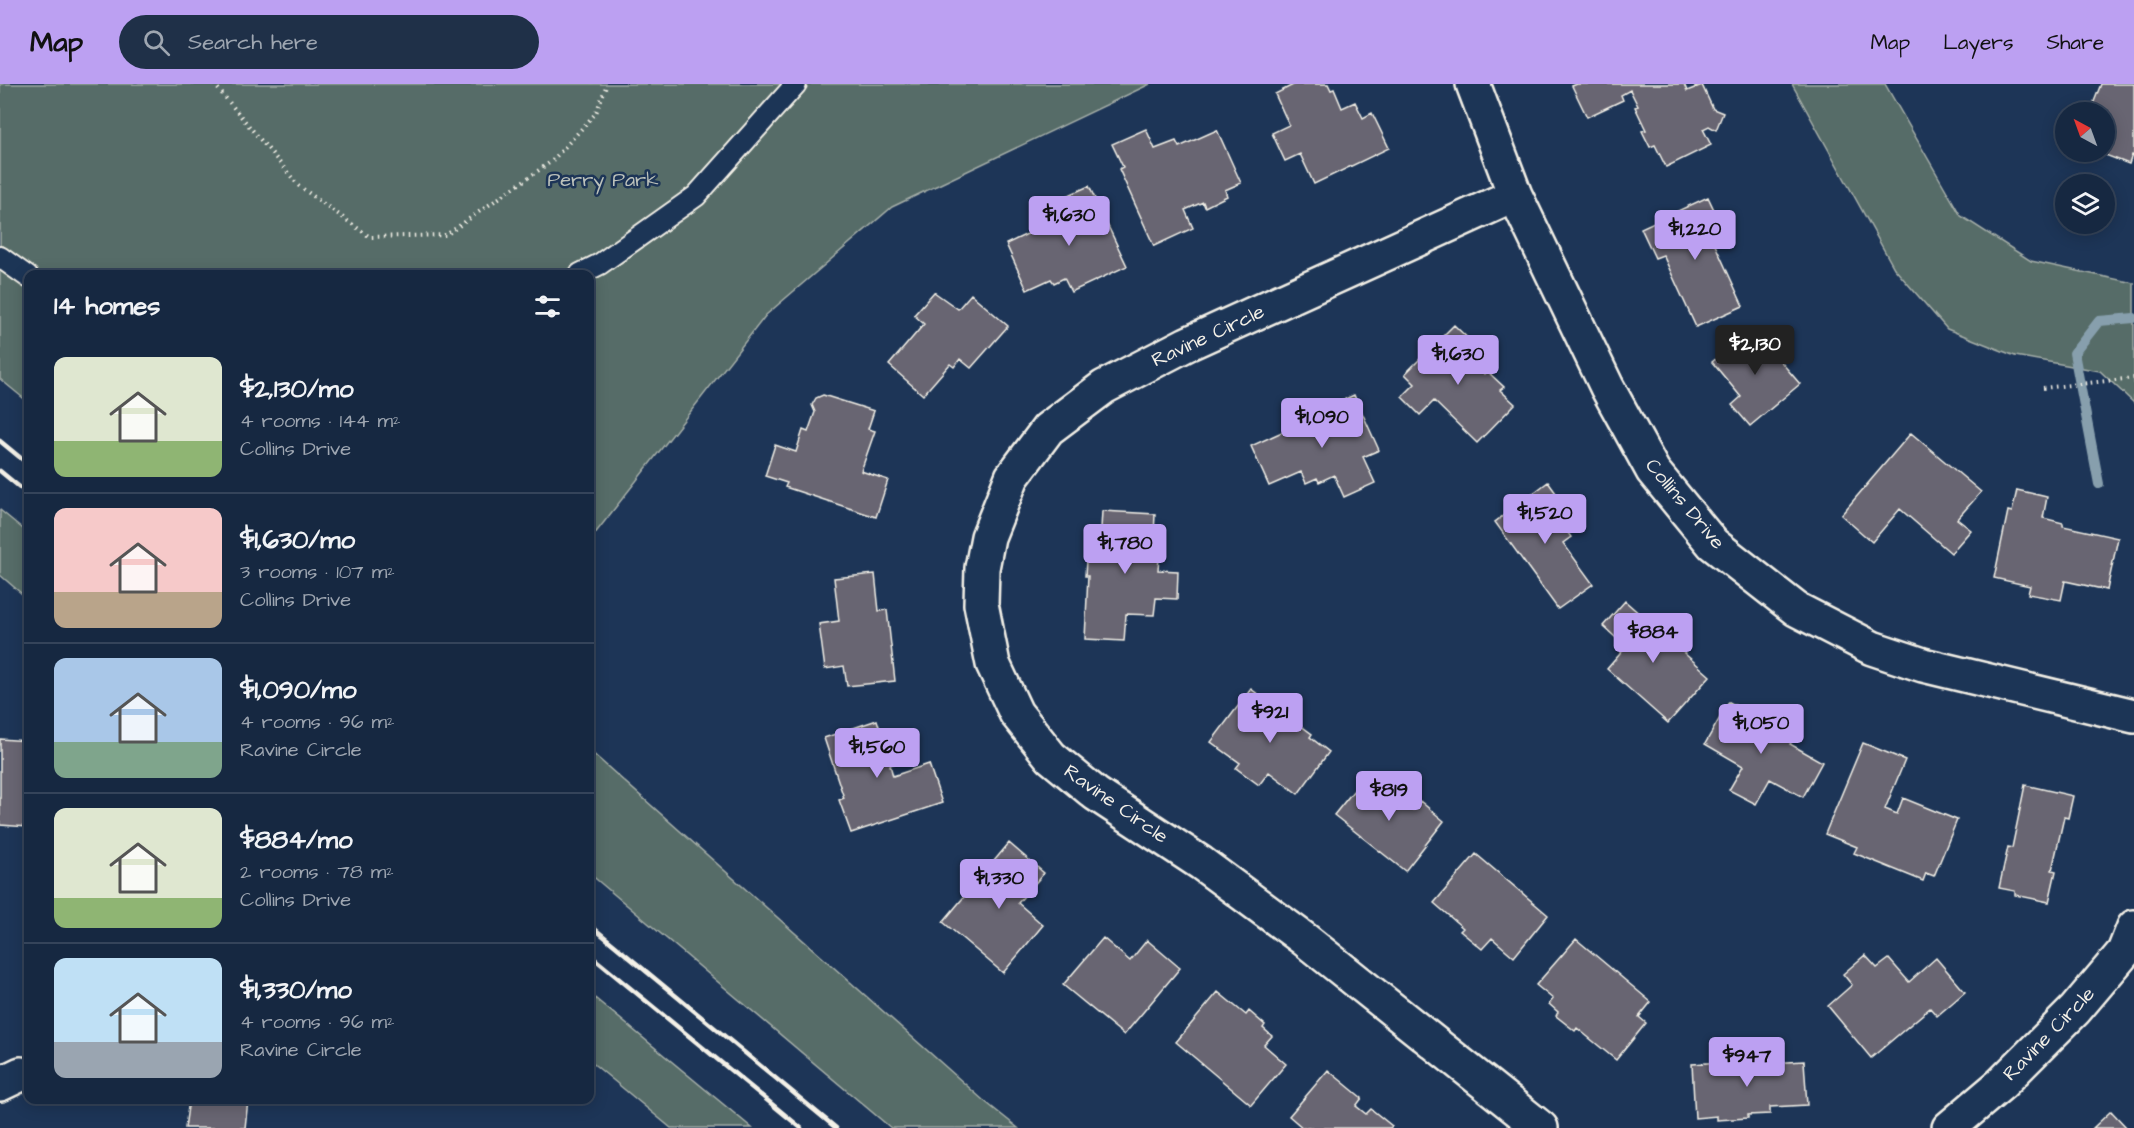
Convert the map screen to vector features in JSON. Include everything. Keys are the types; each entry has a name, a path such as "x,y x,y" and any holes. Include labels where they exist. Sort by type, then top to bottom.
{"street":[{"name":"Collins Drive","path":"1473,84 1515,195 1607,387 1653,471 1713,544 1796,609 1872,648 1923,665 2134,716"},
{"name":"Ravine Circle","path":"1515,195 1187,344 1104,387 1048,429 1012,477 988,537 982,568 981,604 993,664 1016,713 1051,757 1096,794 1200,863 1304,939 1541,1128"},
{"name":"Ravine Circle","path":"1949,1128 2001,1084 2075,1010 2124,952 2134,927"}],"lane":[{"path":"588,270 600,264 696,196 796,84"},
{"path":"0,257 24,274"}],"path":[{"path":"214,84 299,186 370,237 446,235 552,161 596,113 607,84"},
{"path":"2043,388 2134,378"}],"green space":[{"name":"Perry Park","path":"0,84 1150,84 892,207 766,315 594,535 594,270 24,270 24,399 0,379"},
{"path":"1792,84 1885,84 1961,216 2031,261 2134,283 2134,403 2100,371 2015,356 1947,329 1894,268"},
{"path":"0,510 24,530 24,596 0,575"},
{"path":"594,755 983,1100 1018,1128 891,1128 594,877"},
{"path":"594,997 752,1128 671,1128 594,1064"}],"building":[{"path":"1295,84 1328,84 1331,90 1334,89 1342,108 1355,102 1363,118 1372,113 1389,148 1314,184 1300,154 1285,161 1272,133 1289,125 1275,94"},
{"path":"1577,84 1684,84 1687,91 1702,85 1713,109 1723,113 1716,130 1709,126 1703,129 1711,145 1666,167 1655,145 1650,147 1642,131 1646,130 1630,90 1621,95 1623,100 1587,117 1572,86"},
{"path":"2101,84 2134,84 2134,156 2132,155 2129,164 2115,159 2115,102 2094,102"},
{"path":"1146,129 1155,149 1176,141 1179,147 1217,130 1241,183 1225,190 1227,196 1205,207 1203,202 1185,210 1193,228 1154,246 1119,169 1123,167 1112,144"},
{"path":"1089,186 1127,266 1071,292 1064,278 1054,283 1051,279 1027,290 1006,244 1070,214 1062,198"},
{"path":"1708,197 1716,214 1710,217 1718,232 1711,236 1743,306 1696,327 1663,255 1655,258 1641,228"},
{"path":"934,292 958,309 971,294 1008,326 971,368 960,359 954,367 950,364 923,395 889,365 924,324 914,315"},
{"path":"1454,325 1482,352 1472,362 1484,374 1487,371 1504,387 1500,390 1515,404 1477,443 1434,401 1420,415 1402,397 1415,384 1405,374"},
{"path":"1752,328 1800,384 1750,426 1732,405 1741,397 1712,362"},
{"path":"823,395 874,411 868,429 875,431 861,471 888,480 876,517 785,487 787,483 765,476 775,445 796,452 803,430 808,432 815,412 812,405 816,398"},
{"path":"1354,395 1379,450 1363,457 1375,483 1344,497 1334,475 1319,482 1317,478 1306,483 1301,472 1269,486 1251,446"},
{"path":"1911,433 1981,492 1957,519 1971,530 1951,553 1900,509 1872,542 1841,515"},
{"path":"1548,482 1569,511 1558,519 1571,537 1563,543 1593,584 1558,609 1495,522"},
{"path":"2017,490 2047,497 2043,518 2063,523 2063,526 2118,538 2107,590 2065,581 2061,600 2028,594 2030,586 1994,578 2008,511 2012,512"},
{"path":"1102,511 1155,514 1154,535 1161,535 1158,570 1178,571 1177,599 1156,598 1154,615 1126,614 1124,641 1085,639 1087,545 1100,546"},
{"path":"875,574 879,611 887,610 895,681 847,686 844,666 825,669 819,624 839,621 834,578"},
{"path":"1625,601 1710,676 1668,723 1607,669 1626,647 1603,626"},
{"path":"1251,689 1312,734 1310,737 1329,752 1298,794 1269,772 1259,785 1236,768 1240,763 1211,742"},
{"path":"1729,702 1794,738 1790,744 1822,762 1803,797 1770,779 1756,804 1729,790 1743,766 1705,744"},
{"path":"877,720 884,742 888,740 896,763 890,765 893,776 929,764 942,803 851,833 839,800 844,798 824,738"},
{"path":"0,739 24,741 24,827 0,825"},
{"path":"1863,743 1905,760 1885,809 1897,814 1903,798 1957,820 1934,876 1926,873 1923,881 1854,853 1857,847 1825,834"},
{"path":"1367,774 1413,810 1420,801 1444,821 1405,871 1334,815"},
{"path":"2025,785 2073,796 2068,818 2064,817 2052,870 2056,871 2049,902 2015,895 2015,891 1999,888 2008,847 2012,848"},
{"path":"1009,843 1044,873 1018,903 1043,925 1003,973 943,922"},
{"path":"1476,854 1548,915 1514,957 1492,938 1482,949 1460,931 1463,928 1434,903"},
{"path":"1103,938 1130,961 1147,940 1180,968 1124,1035 1063,985"},
{"path":"1576,939 1651,1002 1639,1017 1646,1023 1616,1060 1577,1028 1575,1031 1556,1016 1558,1012 1549,1004 1553,999 1536,985"},
{"path":"1865,955 1877,968 1889,959 1909,982 1936,958 1965,992 1937,1016 1930,1008 1871,1058 1828,1006 1852,985 1843,974"},
{"path":"1218,992 1246,1015 1249,1011 1265,1025 1263,1028 1272,1036 1264,1045 1286,1064 1251,1105 1176,1042"},
{"path":"1769,1059 1769,1063 1804,1061 1807,1105 1770,1107 1770,1114 1748,1115 1748,1118 1717,1120 1717,1116 1695,1118 1692,1064"},
{"path":"1328,1070 1362,1098 1356,1106 1366,1114 1371,1109 1392,1126 1390,1128 1303,1128 1289,1116"},
{"path":"188,1104 248,1104 245,1128 185,1128"},
{"path":"2111,1111 2127,1128 2093,1128"}],"waterway":[{"path":"2099,484 2074,353 2099,321 2134,318"}],"railway":[{"path":"0,441 24,461"},
{"path":"0,471 24,491"},
{"path":"594,928 836,1128"},
{"path":"594,958 801,1128"}]}
